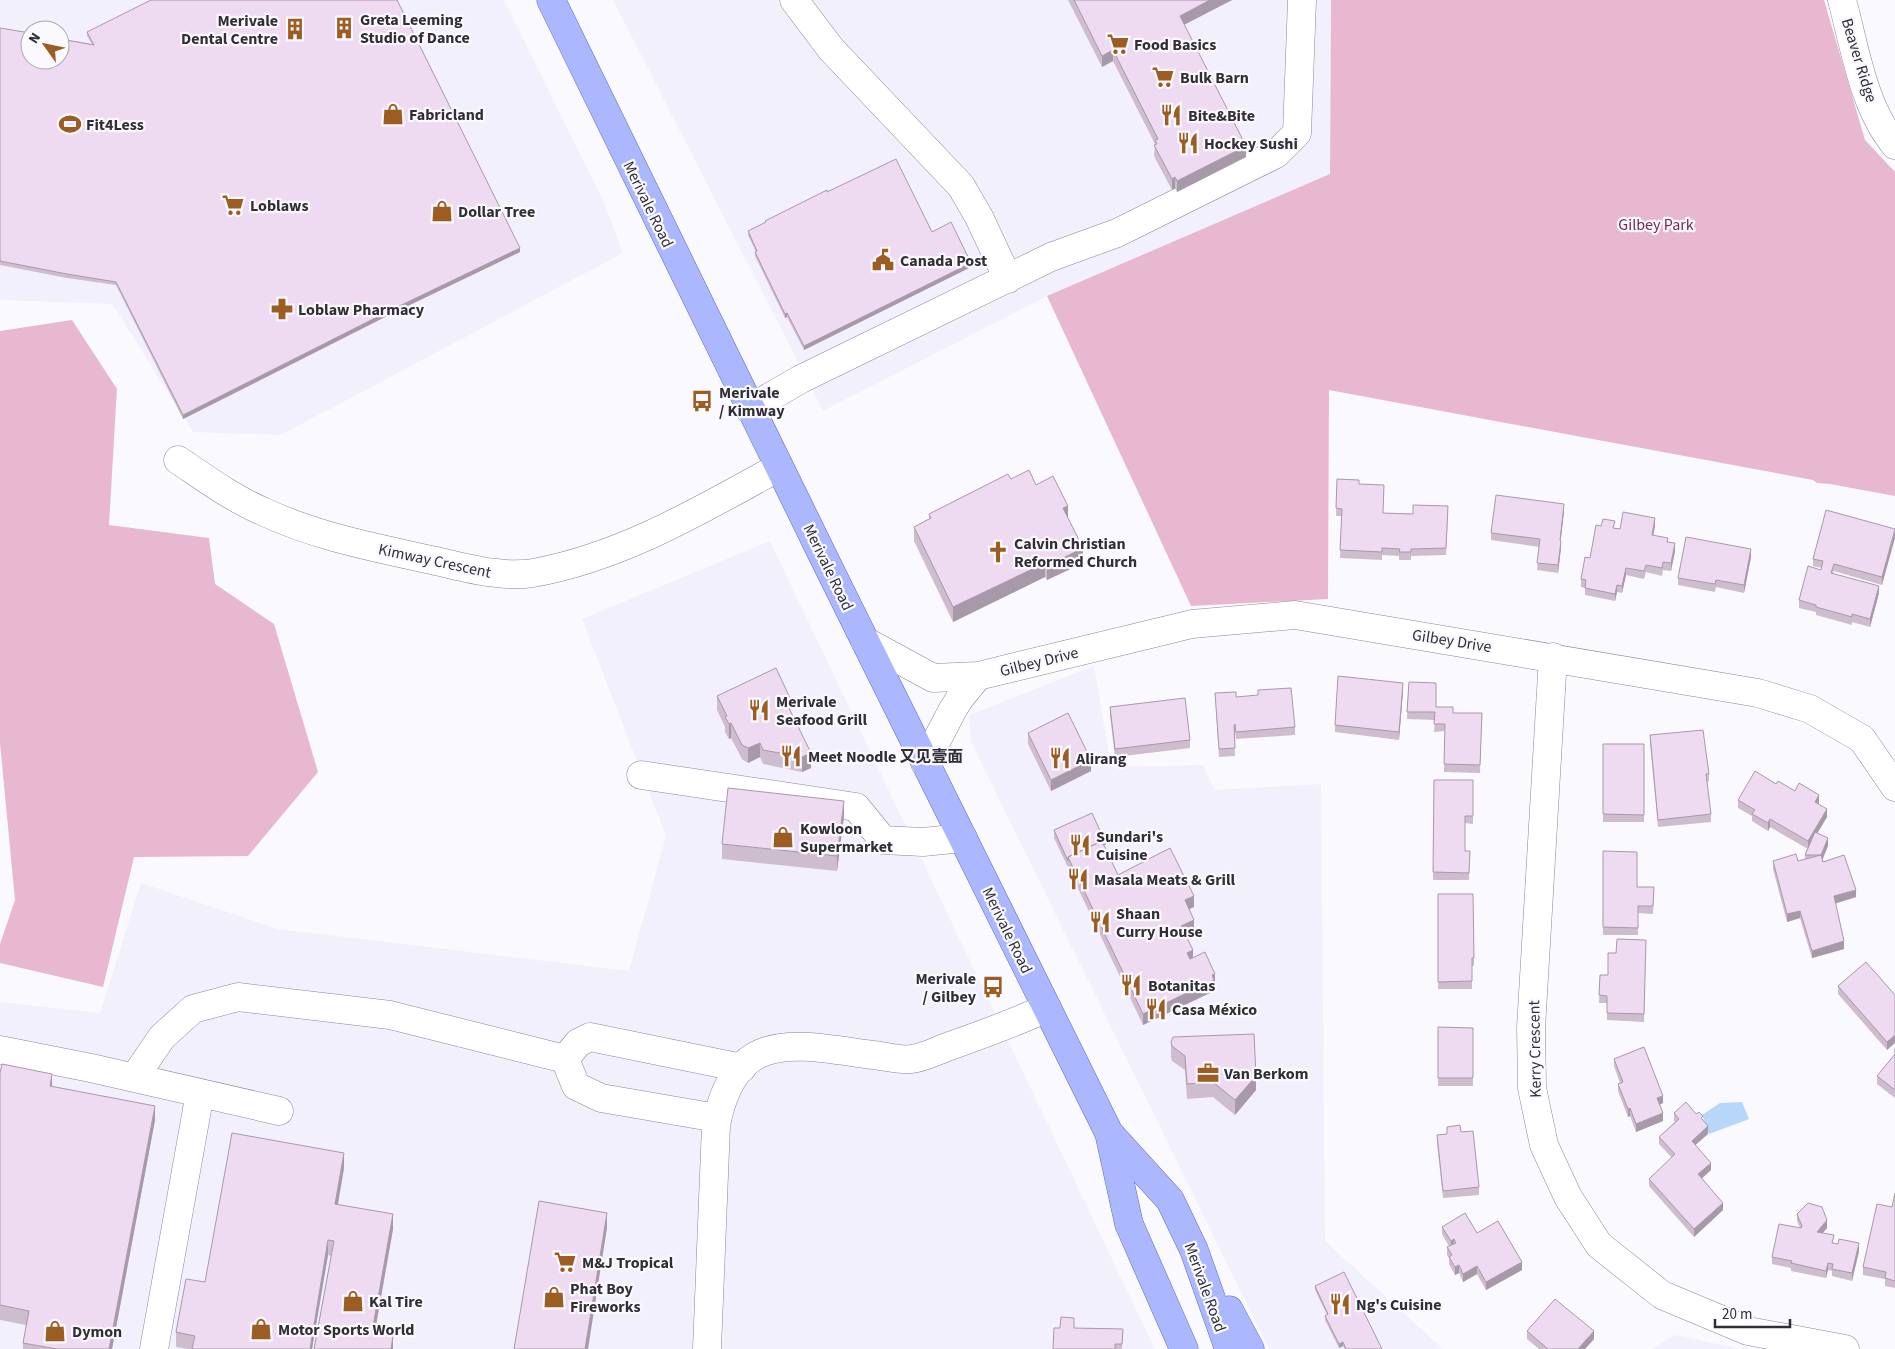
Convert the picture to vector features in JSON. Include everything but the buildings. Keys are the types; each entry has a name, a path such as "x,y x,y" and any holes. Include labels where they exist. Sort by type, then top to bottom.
{"main road":[{"name":"Merivale Road","path":"551,0 749,409 1109,1133 1129,1224 1184,1349"},
{"name":"Merivale Road","path":"1109,1133 1170,1200 1194,1250 1229,1349"},
{"path":"1194,1250 1250,1349"}],"street":[{"path":"794,0 831,50 961,186 979,217 1008,279"},
{"path":"749,409 801,379 1051,257 1117,233 1276,154 1297,133 1302,0"},
{"name":"Beaver Ridge","path":"1842,0 1864,84 1877,116 1895,145"},
{"name":"Kimway Crescent","path":"178,460 220,488 262,511 309,529 350,542 491,573 532,573 598,556 671,526 779,467"},
{"name":"Gilbey Drive","path":"865,641 933,678 978,676 1192,624 1295,614 1758,693 1810,709 1862,739 1895,787"},
{"name":"Kerry Crescent","path":"1553,657 1531,1028 1532,1088 1544,1145 1568,1197 1599,1245 1662,1295 1748,1331 1845,1349"},
{"name":"Gilbey Drive","path":"925,763 952,710 978,676"},
{"path":"641,775 856,807 883,840 923,842 963,838"},
{"path":"134,1078 162,1037 194,1009 238,997 390,1015 565,1059"},
{"path":"707,1349 717,1118 720,1104 732,1080 751,1057 773,1048 798,1046 911,1060 1012,1024 1047,1008"},
{"path":"565,1059 578,1043 590,1037 742,1068"},
{"path":"0,1050 279,1111"},
{"path":"565,1059 576,1086 601,1098 717,1118"},
{"path":"154,1349 200,1093"}],"shaded area":[{"path":"0,0 504,0 604,202 623,253 281,435 193,432 112,304 0,300"},
{"path":"613,0 1331,0 1330,174 1047,296 823,411"},
{"path":"770,541 1155,1349 0,1349 0,1002 100,1013 141,883 278,929 629,971 666,836 582,619"},
{"path":"1094,666 1111,767 1203,765 1215,790 1321,784 1325,1241 1443,1349 1269,1349 971,742 969,715"},
{"path":"1675,1335 1741,1349 1652,1349"}],"green space":[{"name":"Gilbey Park","path":"1331,0 1824,0 1865,140 1895,172 1895,496 1817,483 1813,480 1329,390 1328,599 1191,606 1047,296 1330,174"},
{"path":"72,320 117,389 109,525 209,538 215,584 274,624 318,772 248,856 134,857 103,987 0,963 0,944 15,900 0,743 0,331"}],"water":[{"path":"1742,1102 1749,1119 1709,1134 1702,1115 1720,1103"}],"place":[{"name":"Greta Leeming Studio of Dance","path":"344,28"},
{"name":"Merivale Dental Centre","path":"295,29"},
{"name":"Food Basics","path":"1118,44"},
{"name":"Bulk Barn","path":"1163,77"},
{"name":"Fabricland","path":"393,114"},
{"name":"Bite&Bite","path":"1171,115"},
{"name":"Fit4Less","path":"70,124"},
{"name":"Hockey Sushi","path":"1188,143"},
{"name":"Loblaws","path":"233,205"},
{"name":"Dollar Tree","path":"442,211"},
{"name":"Canada Post","path":"883,260"},
{"name":"Loblaw Pharmacy","path":"282,309"},
{"name":"Merivale / Kimway","path":"702,401"},
{"name":"Calvin Christian Reformed Church","path":"998,552"},
{"name":"Merivale Seafood Grill","path":"759,710"},
{"name":"Meet Noodle 又见壹面","path":"791,756"},
{"name":"Alirang","path":"1060,758"},
{"name":"Kowloon Supermarket","path":"783,837"},
{"name":"Sundari's Cuisine","path":"1080,845"},
{"name":"Masala Meats & Grill","path":"1078,879"},
{"name":"Shaan Curry House","path":"1100,922"},
{"name":"Botanitas","path":"1131,985"},
{"name":"Merivale / Gilbey","path":"993,987"},
{"name":"Casa México","path":"1156,1009"},
{"name":"Van Berkom","path":"1208,1073"},
{"name":"M&J Tropical","path":"565,1262"},
{"name":"Phat Boy Fireworks","path":"554,1297"},
{"name":"Kal Tire","path":"353,1301"},
{"name":"Ng's Cuisine","path":"1340,1304"},
{"name":"Motor Sports World","path":"261,1329"},
{"name":"Dymon","path":"55,1331"}]}
